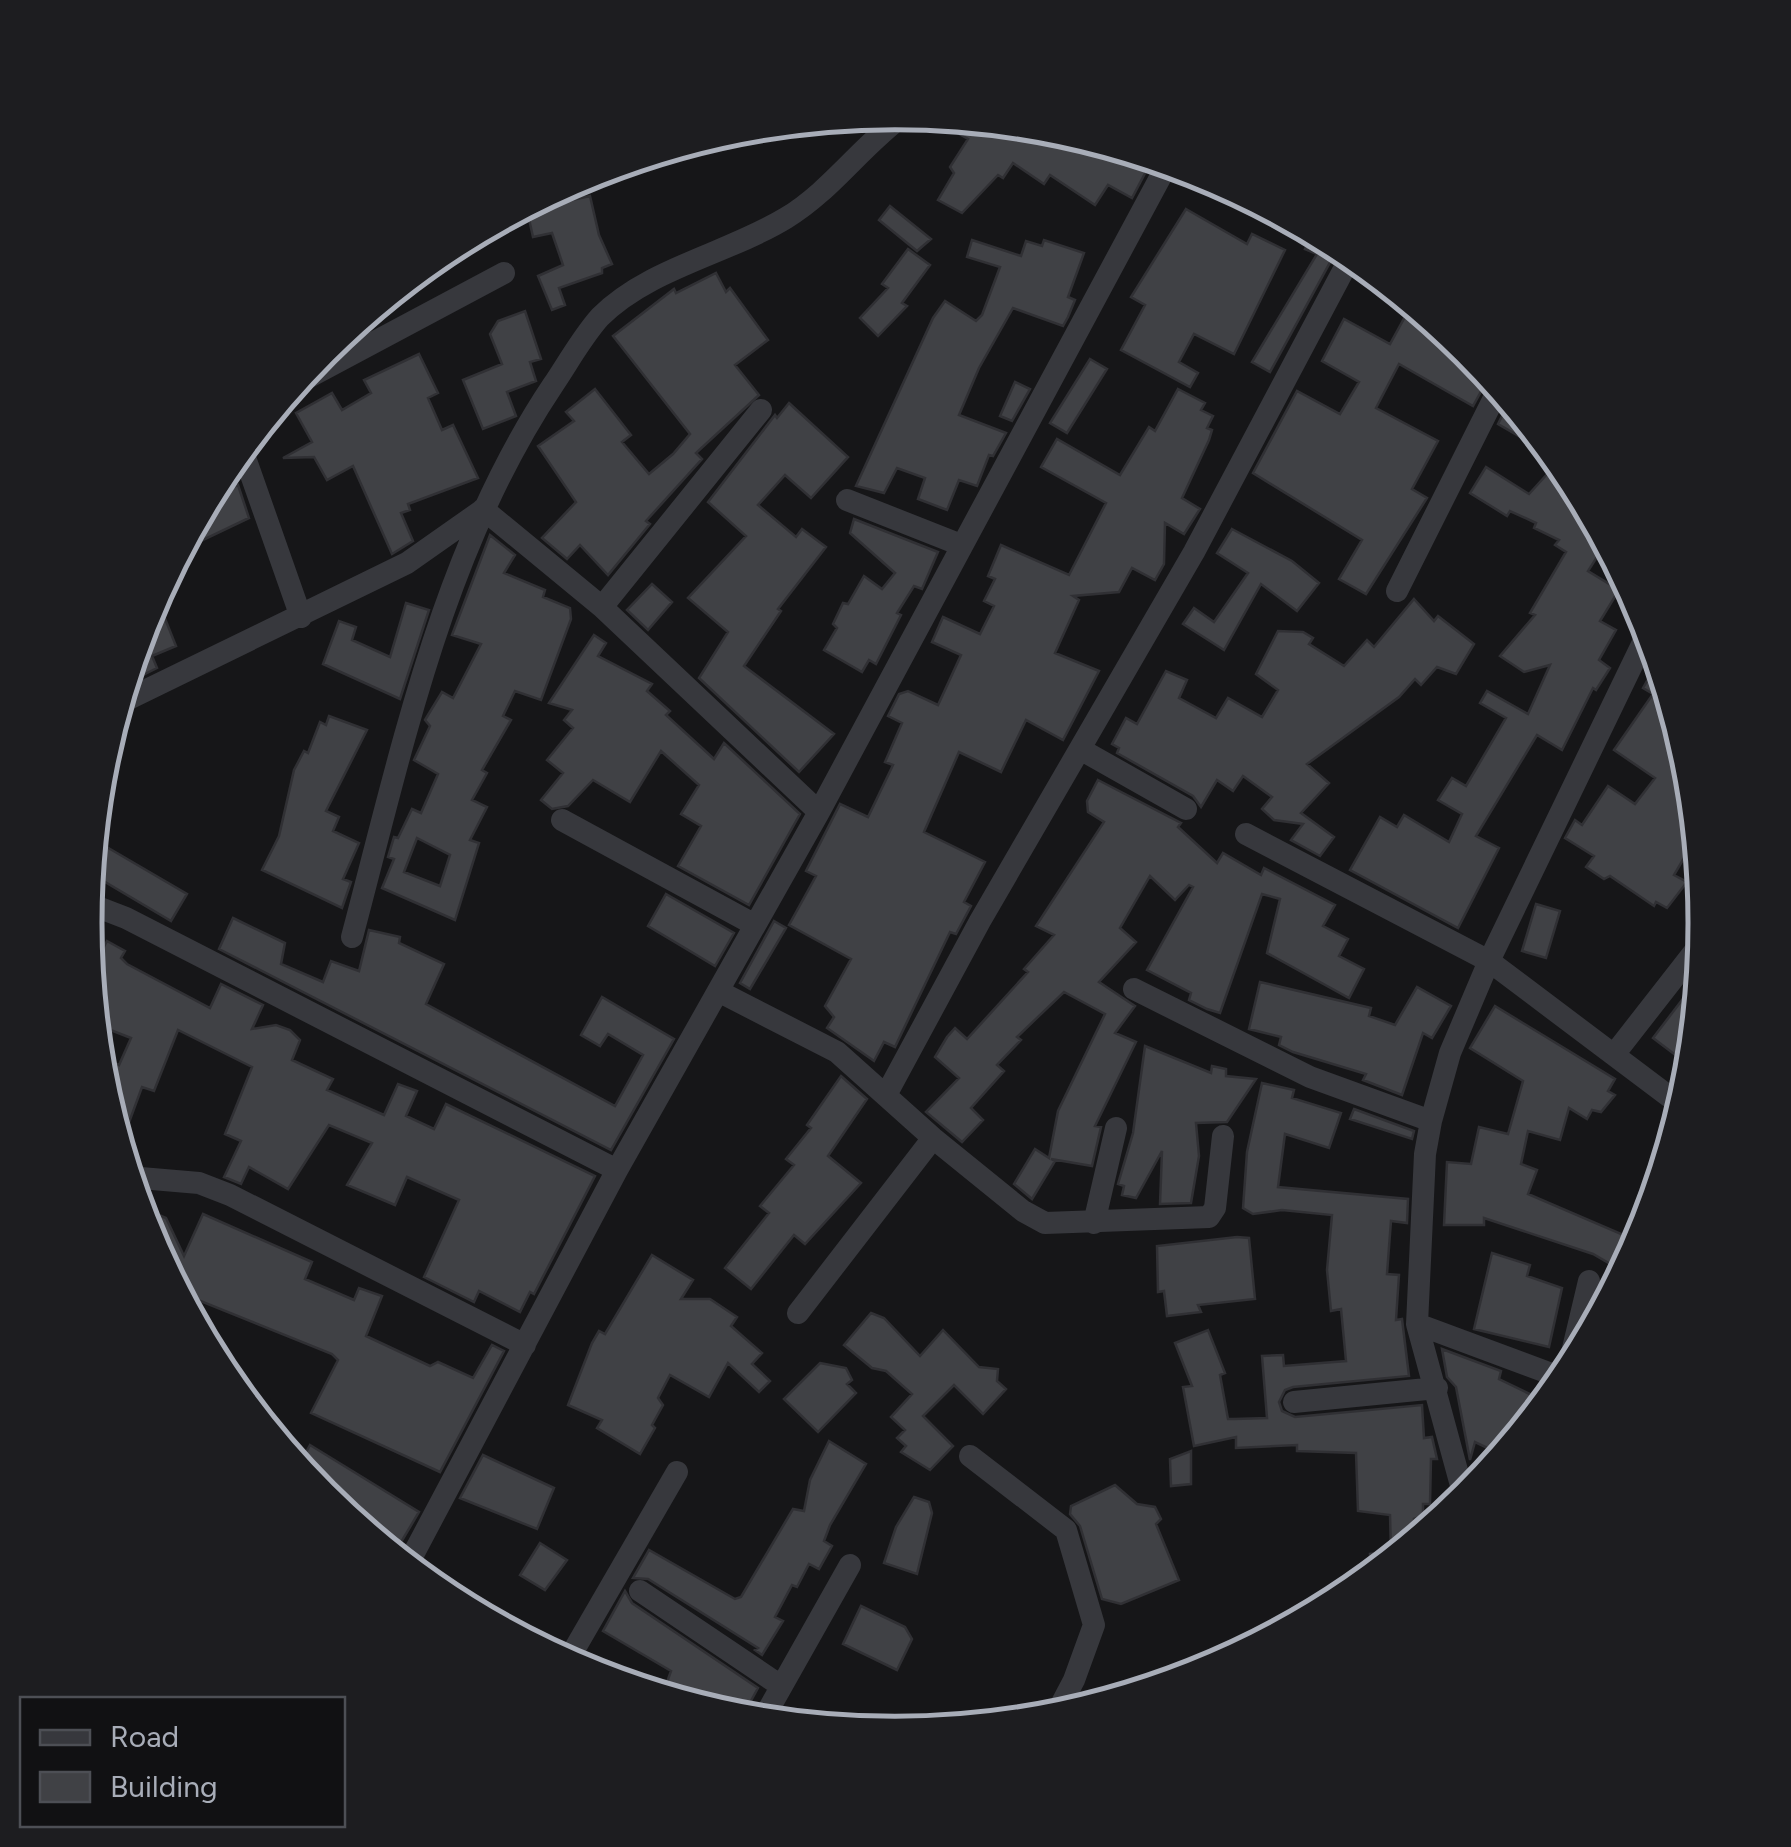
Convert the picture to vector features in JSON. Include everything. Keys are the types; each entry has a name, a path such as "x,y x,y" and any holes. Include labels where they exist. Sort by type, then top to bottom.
{"street":[{"path":"352,937 460,562 526,424 598,319 652,281 750,239 790,216 887,130"},
{"path":"414,1553 617,1170 818,812 1160,177"},
{"path":"886,1095 1194,552 1344,270"},
{"path":"334,364 504,274"},
{"path":"1397,591 1493,402"},
{"path":"602,607 761,410"},
{"path":"248,466 301,617"},
{"path":"847,500 960,545"},
{"path":"484,510 602,607 818,812"},
{"path":"137,695 407,563 484,510"},
{"path":"1460,1480 1417,1324 1425,1154 1431,1121 1450,1053 1489,961 1639,650"},
{"path":"1080,749 1186,809"},
{"path":"562,820 755,925"},
{"path":"1246,834 1489,961 1616,1052 1669,1095"},
{"path":"103,909 617,1170"},
{"path":"1616,1052 1687,960"},
{"path":"1134,988 1310,1077 1431,1121"},
{"path":"718,991 837,1052 933,1138 1032,1218 1094,1223 1209,1217 1215,1208 1223,1136"},
{"path":"1094,1223 1116,1128"},
{"path":"798,1313 933,1138"},
{"path":"145,1178 198,1182 230,1196 525,1345"},
{"path":"1579,1326 1589,1281"},
{"path":"1417,1324 1549,1373"},
{"path":"1294,1402 1437,1388"},
{"path":"970,1456 1066,1530 1094,1625 1065,1698"},
{"path":"574,1648 676,1472"},
{"path":"770,1706 850,1565"},
{"path":"640,1591 782,1686"}],"building":[{"path":"957,133 1050,146 1146,172 1132,198 1108,185 1095,205 1050,175 1044,184 1013,163 1003,178 998,175 962,213 938,200 954,173 950,167 968,139"},
{"path":"590,196 599,235 612,264 602,268 602,273 559,288 565,305 552,310 538,276 563,265 552,233 533,237 529,221 572,200"},
{"path":"890,206 931,239 917,251 879,220"},
{"path":"1186,209 1247,244 1252,234 1285,250 1234,354 1194,334 1179,362 1198,373 1190,387 1121,350 1145,305 1131,297"},
{"path":"972,240 1021,256 1026,241 1042,246 1044,240 1084,253 1068,297 1075,300 1068,317 1063,326 1013,308 979,368 959,415 1006,433 993,456 989,455 977,486 959,480 947,510 918,499 925,478 897,468 884,493 856,486 933,318 945,301 976,321 982,315 1000,267 967,257"},
{"path":"1306,246 1331,261 1270,372 1252,362 1317,254 1305,249"},
{"path":"908,249 930,265 902,303 907,306 878,336 860,318 888,288 882,284"},
{"path":"716,273 726,292 730,288 768,340 735,365 759,395 696,453 702,459 646,521 650,524 608,575 580,545 567,559 542,538 576,502 538,446 574,421 566,412 595,389 631,435 622,442 649,474 673,454 690,434 613,336 674,289 676,293"},
{"path":"525,311 541,359 530,362 536,381 507,392 516,416 483,429 463,380 502,364 490,334 498,321"},
{"path":"1405,316 1482,390 1473,406 1399,364 1376,408 1438,441 1412,489 1427,498 1366,594 1339,579 1362,540 1253,473 1297,391 1340,414 1359,382 1322,361 1344,319 1390,344"},
{"path":"419,354 438,393 428,398 442,430 453,425 478,478 408,504 410,510 401,513 413,541 392,554 353,466 327,480 314,457 283,458 312,442 296,413 332,393 342,410 371,393 364,380"},
{"path":"1090,359 1107,369 1067,433 1050,423"},
{"path":"1015,382 1030,389 1012,421 1000,416"},
{"path":"1178,389 1205,403 1201,410 1213,416 1207,428 1212,430 1209,440 1182,498 1200,509 1184,534 1165,523 1164,564 1155,580 1132,568 1119,592 1073,596 1079,600 1055,653 1099,671 1063,740 1026,720 1001,772 959,752 924,832 985,862 964,902 971,906 956,934 950,932 895,1047 884,1042 874,1061 827,1028 834,1017 825,1006 851,959 789,925 816,876 806,871 840,804 868,817 893,765 885,762 902,723 888,716 899,694 908,691 938,705 961,655 932,642 943,617 980,634 994,606 984,601 995,579 988,576 1001,545 1069,575 1106,503 1041,467 1057,439 1120,475 1149,427 1155,431"},
{"path":"789,403 848,457 811,498 785,475 758,505 796,537 802,529 826,547 778,609 781,611 744,666 834,734 799,772 699,678 728,632 688,598 746,536 708,502 775,415 777,418"},
{"path":"1503,414 1523,439 1498,424"},
{"path":"1486,467 1529,494 1548,473 1598,556 1588,571 1613,586 1616,594 1600,621 1616,630 1599,660 1610,668 1596,690 1593,688 1562,750 1537,735 1476,836 1499,848 1458,928 1350,870 1380,817 1397,827 1404,815 1449,842 1462,814 1438,800 1452,778 1466,786 1506,718 1480,703 1487,691 1528,714 1550,665 1524,672 1500,656 1535,615 1530,613 1566,552 1555,545 1559,540 1534,528 1536,523 1510,511 1507,516 1470,493"},
{"path":"238,485 249,518 202,541 234,487"},
{"path":"854,519 938,552 922,589 914,586 897,613 901,615 876,664 869,660 862,672 824,650 837,628 833,624 843,603 848,604 864,576 882,589 895,573 850,533"},
{"path":"1232,529 1292,561 1319,583 1297,611 1261,584 1224,650 1183,624 1194,608 1214,622 1248,573 1217,553"},
{"path":"490,535 515,555 504,573 545,590 543,597 570,608 571,619 541,700 515,691 503,716 511,720 482,770 487,773 472,800 487,807 470,840 479,843 455,920 382,888 394,859 388,857 394,837 398,838 412,809 421,813 438,774 414,760 430,726 425,720 442,692 453,698 481,644 452,635","holes":["417,838 450,855 440,886 404,872"]},
{"path":"652,584 672,602 648,630 627,610"},
{"path":"1414,599 1434,621 1438,616 1474,644 1456,674 1437,667 1421,685 1415,679 1399,697 1307,764 1329,783 1301,813 1334,837 1320,856 1291,840 1303,824 1274,820 1262,809 1272,797 1243,776 1233,791 1217,780 1201,807 1193,796 1117,753 1119,748 1112,744 1126,718 1137,724 1166,671 1187,680 1179,698 1216,718 1228,698 1262,717 1278,690 1256,674 1278,631 1303,632 1313,638 1309,644 1344,666 1367,640 1374,647"},
{"path":"406,603 429,610 400,699 323,664 339,621 356,627 352,640 390,657"},
{"path":"164,617 176,646 152,656 157,668 143,675"},
{"path":"594,635 606,643 598,656 652,684 647,691 670,711 666,715 714,759 724,743 800,814 749,905 678,866 701,826 681,814 699,785 661,751 630,802 593,780 568,806 552,809 541,800 563,773 547,760 573,728 564,720 572,710 549,703"},
{"path":"1649,678 1673,769 1682,820 1685,856 1674,875 1687,882 1667,908 1656,902 1654,906 1610,876 1604,879 1586,867 1594,856 1565,838 1575,820 1582,825 1608,786 1635,804 1655,778 1614,750 1653,694 1643,688"},
{"path":"329,716 367,730 326,811 339,817 333,831 359,843 343,879 351,882 342,908 262,870 279,836 294,770 304,751 308,753 320,722 326,725"},
{"path":"1098,780 1181,823 1178,827 1217,863 1223,853 1261,875 1264,868 1335,905 1323,926 1348,939 1339,956 1364,969 1349,998 1267,953 1280,899 1262,894 1220,1013 1207,1009 1189,1000 1191,993 1147,970 1193,887 1189,885 1175,900 1150,876 1120,928 1136,942 1099,982 1135,1006 1115,1033 1136,1042 1095,1126 1101,1127 1092,1166 1051,1159 1055,1161 1032,1199 1014,1184 1035,1149 1049,1158 1058,1111 1105,1014 1064,992 1017,1037 1021,1040 997,1065 1004,1071 971,1108 983,1120 962,1142 926,1112 959,1078 935,1057 947,1037 955,1028 967,1039 1028,972 1024,969 1054,935 1036,926 1104,822 1088,812 1087,801"},
{"path":"106,847 187,894 171,921 104,881"},
{"path":"666,894 734,933 715,966 648,926"},
{"path":"1536,904 1560,911 1546,958 1522,951"},
{"path":"233,918 285,943 281,964 323,982 331,961 359,971 369,930 400,937 399,943 444,964 426,1004 615,1106 643,1055 608,1034 600,1046 581,1035 602,997 674,1039 611,1150 219,949"},
{"path":"774,921 786,928 750,989 740,983"},
{"path":"107,941 125,951 121,958 127,964 210,1008 221,984 263,1005 252,1029 276,1025 290,1030 300,1040 292,1060 333,1079 327,1090 384,1115 398,1084 417,1091 406,1116 434,1129 446,1104 595,1176 534,1294 530,1292 520,1312 479,1291 474,1302 424,1277 459,1200 407,1177 395,1205 347,1185 372,1143 329,1125 288,1189 249,1167 241,1184 224,1177 241,1141 225,1134 252,1067 178,1030 154,1091 142,1087 129,1123 115,1063 119,1065 131,1038 109,1030 103,949"},
{"path":"1260,982 1371,1008 1369,1016 1395,1025 1417,987 1451,1006 1432,1038 1423,1033 1402,1095 1363,1080 1366,1074 1293,1052 1279,1045 1281,1037 1249,1029"},
{"path":"1682,1000 1684,1002 1677,1056 1653,1038"},
{"path":"1495,1006 1615,1079 1608,1091 1615,1095 1601,1112 1592,1110 1587,1119 1569,1108 1560,1140 1528,1131 1521,1164 1537,1170 1528,1194 1624,1235 1611,1265 1593,1254 1484,1218 1484,1225 1444,1225 1447,1162 1471,1164 1479,1127 1508,1134 1523,1081 1470,1048"},
{"path":"1145,1046 1211,1073 1212,1066 1226,1069 1226,1076 1256,1079 1227,1122 1196,1123 1199,1156 1191,1203 1160,1204 1162,1151 1136,1198 1122,1195 1124,1186 1118,1184 1133,1133"},
{"path":"841,1076 867,1099 828,1156 861,1183 805,1244 794,1235 751,1289 725,1268 769,1213 760,1206 794,1165 786,1159 811,1128 807,1125"},
{"path":"1262,1083 1294,1090 1292,1098 1341,1113 1329,1148 1285,1134 1278,1187 1408,1199 1407,1223 1391,1221 1387,1274 1399,1275 1396,1320 1402,1319 1409,1376 1293,1387 1285,1390 1279,1402 1282,1411 1295,1417 1422,1405 1424,1438 1432,1437 1437,1459 1431,1459 1430,1504 1423,1504 1423,1515 1391,1542 1390,1515 1358,1511 1356,1453 1297,1451 1297,1445 1236,1448 1236,1437 1194,1446 1183,1387 1192,1386 1175,1343 1208,1330 1225,1373 1220,1375 1228,1419 1267,1418 1262,1356 1283,1355 1284,1366 1346,1361 1341,1309 1331,1311 1327,1270 1332,1215 1282,1210 1253,1214 1243,1208 1247,1152"},
{"path":"1354,1109 1414,1131 1412,1139 1350,1119"},
{"path":"203,1214 312,1262 305,1279 354,1300 359,1288 382,1296 366,1336 430,1366 438,1362 473,1378 492,1345 504,1351 440,1472 311,1413 338,1360 332,1354 198,1300 159,1215 166,1218 184,1256"},
{"path":"1249,1238 1255,1299 1198,1305 1201,1312 1167,1316 1164,1291 1158,1292 1157,1246"},
{"path":"1492,1253 1530,1265 1527,1276 1562,1288 1549,1347 1474,1329"},
{"path":"652,1255 693,1280 681,1299 710,1299 737,1317 731,1326 762,1353 752,1364 770,1381 759,1392 728,1363 709,1397 670,1375 658,1398 663,1405 652,1425 655,1428 640,1454 597,1428 602,1420 568,1405 592,1343 599,1331 605,1334"},
{"path":"871,1313 884,1318 920,1356 943,1330 979,1367 998,1369 997,1381 1006,1389 983,1414 954,1385 923,1416 953,1446 930,1470 901,1452 906,1446 897,1438 905,1430 891,1417 912,1394 886,1371 872,1368 844,1345"},
{"path":"1442,1349 1501,1371 1499,1379 1533,1395 1489,1449 1475,1442 1470,1460 1456,1387 1447,1377"},
{"path":"820,1363 846,1368 852,1380 847,1384 856,1393 818,1432 784,1399"},
{"path":"829,1441 866,1464 830,1525 824,1541 832,1546 819,1569 809,1564 797,1587 792,1585 775,1617 783,1621 762,1655 755,1650 758,1648 648,1579 633,1578 649,1550 735,1599 741,1597 793,1509 804,1511 810,1480"},
{"path":"310,1445 419,1512 401,1543 373,1520 306,1453"},
{"path":"1191,1451 1191,1484 1171,1486 1170,1459"},
{"path":"483,1455 554,1488 537,1529 460,1498"},
{"path":"1115,1485 1137,1504 1155,1507 1161,1519 1156,1524 1179,1580 1121,1604 1102,1599 1080,1526 1070,1514 1071,1506"},
{"path":"914,1497 929,1502 932,1513 917,1574 884,1563 896,1527"},
{"path":"540,1543 567,1560 545,1590 520,1575"},
{"path":"625,1591 632,1603 758,1688 750,1703 667,1682 671,1671 603,1631"},
{"path":"861,1606 905,1627 912,1639 897,1670 843,1644"}]}
